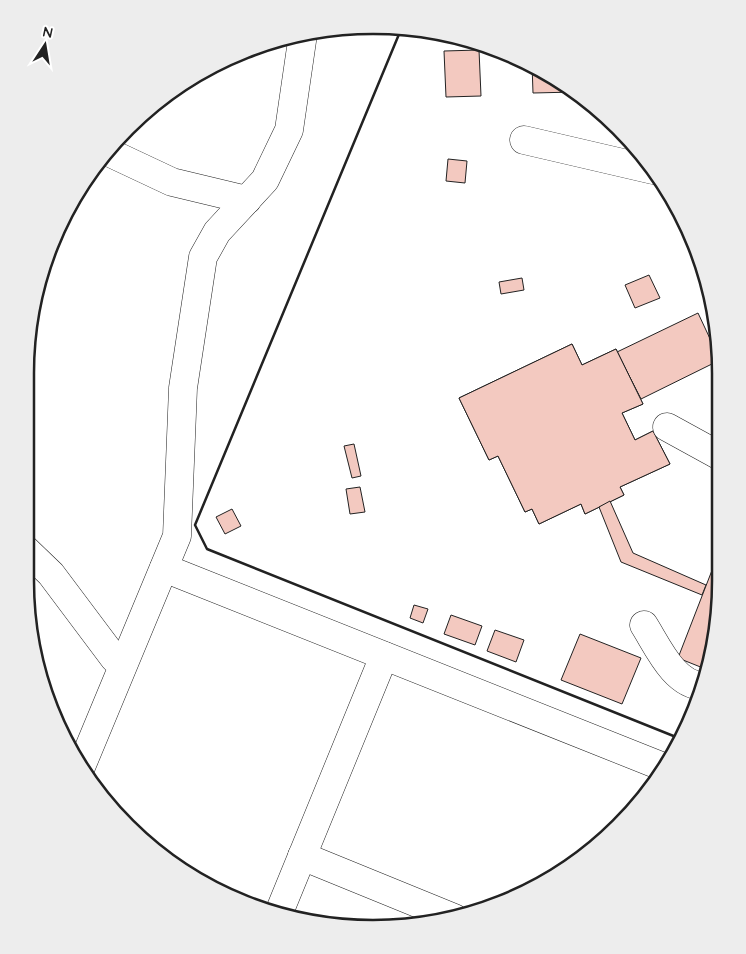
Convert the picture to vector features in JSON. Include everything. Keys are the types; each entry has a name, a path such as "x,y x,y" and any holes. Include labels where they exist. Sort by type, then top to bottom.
{"street":[{"path":"84,759 177,536 183,388 203,257 217,232 265,180 289,130 301,41"},
{"path":"524,140 643,168"},
{"path":"113,155 172,182 247,200"},
{"path":"667,427 712,452"},
{"path":"34,558 51,574 114,658"},
{"path":"164,568 658,765"},
{"path":"644,625 674,673 695,686"},
{"path":"281,908 384,656"},
{"path":"302,856 442,913"}],"building":[{"path":"444,51 479,51 481,96 446,97"},
{"path":"532,74 563,92 533,93"},
{"path":"448,159 467,161 465,183 446,181"},
{"path":"649,275 660,298 635,308 625,285"},
{"path":"522,278 524,290 501,294 499,282"},
{"path":"698,313 710,340 712,364 641,399 617,352"},
{"path":"572,344 582,365 616,349 643,404 622,413 635,440 653,431 670,464 620,487 624,495 585,514 581,504 539,524 532,509 525,512 498,456 489,460 459,398","holes":["583,402 611,461 544,491 518,434 535,427 551,460 577,447 561,412"]},
{"path":"572,344 582,365 616,349 643,404 622,413 635,440 653,431 670,464 620,487 624,495 585,514 581,504 539,524 532,509 525,512 498,456 489,460 459,398"},
{"path":"354,444 361,476 352,478 344,446"},
{"path":"360,487 365,512 350,514 346,489"},
{"path":"610,501 633,553 706,585 702,595 621,562 599,507"},
{"path":"232,509 241,526 225,534 216,517"},
{"path":"712,570 712,603 701,667 678,658"},
{"path":"414,605 428,609 423,623 410,618"},
{"path":"451,615 482,626 475,645 444,634"},
{"path":"495,630 524,640 516,662 487,651"},
{"path":"580,634 641,658 622,704 561,680"}],"wall":[{"path":"399,35 195,525 207,549 674,736"}]}
